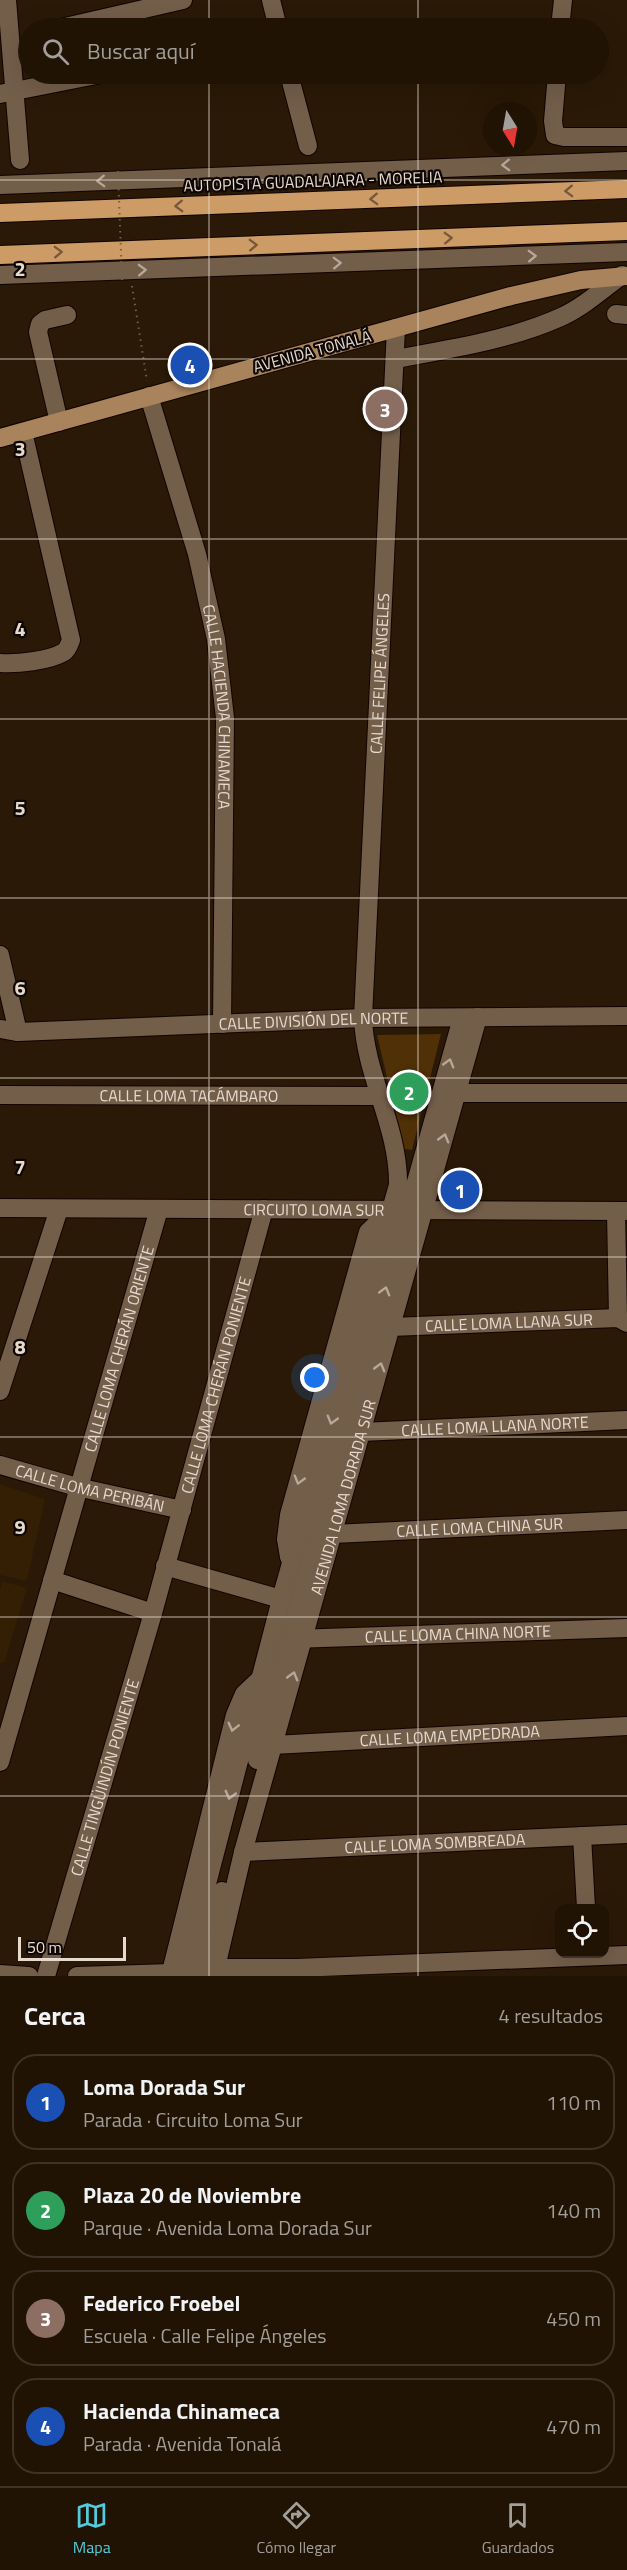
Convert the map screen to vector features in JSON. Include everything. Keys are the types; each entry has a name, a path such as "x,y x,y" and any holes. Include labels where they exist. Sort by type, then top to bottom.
{"highway":[{"name":"AUTOPISTA GUADALAJARA - MORELIA","path":"0,213 627,189"},
{"path":"0,255 627,231"}],"main road":[{"name":"AVENIDA TONALÁ","path":"0,438 511,296 581,280 624,275"}],"street":[{"path":"7,0 18,32"},
{"path":"99,18 152,4 183,0"},
{"path":"271,0 276,18"},
{"path":"561,18 562,0"},
{"path":"18,46 7,93 20,160"},
{"path":"7,93 52,84"},
{"path":"292,84 308,146"},
{"path":"556,84 553,121 555,135 627,137"},
{"path":"0,185 627,161"},
{"path":"0,275 627,252"},
{"path":"395,359 481,341 561,317 591,300 624,275"},
{"path":"59,422 38,332 40,324 45,320 67,315"},
{"name":"CALLE FELIPE ÁNGELES","path":"363,1018 396,328"},
{"name":"CALLE HACIENDA CHINAMECA","path":"149,396 197,554 216,639 225,718 222,1024"},
{"path":"0,663 23,663 63,653 71,640 23,432"},
{"path":"0,955 9,1031"},
{"name":"CALLE DIVISIÓN DEL NORTE","path":"9,1031 363,1018 627,1016"},
{"name":"AVENIDA LOMA DORADA SUR","path":"193,1973 235,1715 244,1694 261,1678 407,1210 456,1093 470,1017"},
{"name":"AVENIDA LOMA DORADA SUR","path":"193,1973 243,1852 273,1745 296,1639 289,1593 291,1564 470,1017"},
{"name":"AVENIDA LOMA DORADA SUR","path":"193,1973 296,1639 333,1534 391,1327 407,1210 398,1185 399,1161 368,1060 363,1018"},
{"path":"456,1093 627,1093"},
{"name":"CALLE LOMA TACÁMBARO","path":"0,1095 379,1096"},
{"name":"CIRCUITO LOMA SUR","path":"0,1208 622,1211"},
{"path":"0,1391 59,1209"},
{"name":"CALLE LOMA CHERÁN ORIENTE","path":"0,1762 77,1487 159,1209"},
{"name":"CALLE LOMA CHERÁN PONIENTE","path":"165,1568 264,1209"},
{"path":"622,1211 622,1320"},
{"name":"CALLE LOMA LLANA SUR","path":"391,1327 622,1320"},
{"name":"CALLE LOMA LLANA NORTE","path":"361,1432 627,1419"},
{"name":"CALLE LOMA PERIBÁN","path":"0,1465 77,1487 182,1510"},
{"name":"CALLE LOMA CHINA SUR","path":"333,1534 627,1520"},
{"path":"165,1568 289,1593"},
{"name":"CALLE TINGÜINDÍN PONIENTE","path":"46,1976 165,1568"},
{"path":"52,1580 153,1613"},
{"name":"CALLE LOMA CHINA NORTE","path":"296,1639 627,1628"},
{"name":"CALLE LOMA EMPEDRADA","path":"273,1745 627,1726"},
{"name":"CALLE LOMA SOMBREADA","path":"243,1852 627,1834"},
{"path":"582,1836 586,1904"},
{"path":"609,1955 627,1955"},
{"path":"77,1976 563,1967 582,1958"},
{"path":"0,1974 29,1976"}],"path":[{"path":"118,171 122,280"},
{"path":"132,285 149,396"}],"shaded area":[{"path":"441,1034 412,1150 404,1149 377,1035"},
{"path":"0,1484 45,1499 27,1581 0,1575"},
{"path":"2,1581 27,1588 4,1663 0,1663 0,1590"}],"place":[{"name":"Hacienda Chinameca","path":"190,365"},
{"name":"Federico Froebel","path":"385,409"},
{"name":"Plaza 20 de Noviembre","path":"409,1092"},
{"name":"Loma Dorada Sur","path":"460,1190"}]}
